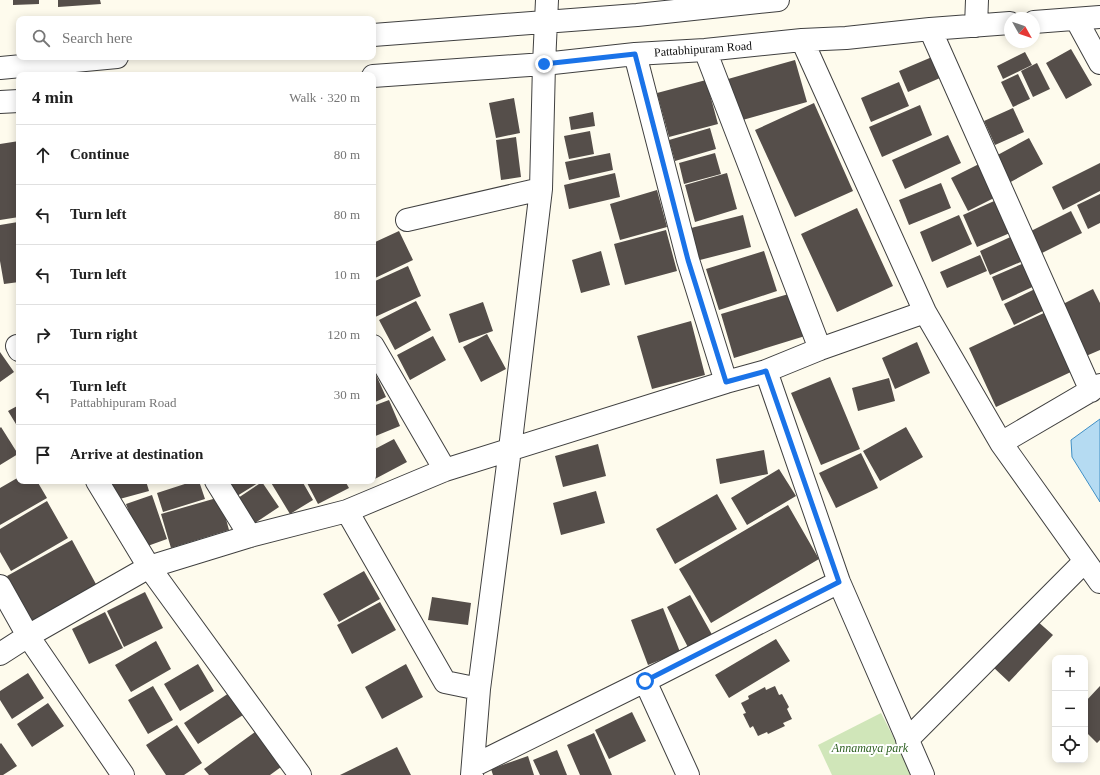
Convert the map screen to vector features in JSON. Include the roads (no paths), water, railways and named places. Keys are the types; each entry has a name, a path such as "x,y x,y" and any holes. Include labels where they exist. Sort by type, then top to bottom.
{"street":[{"path":"472,771 479,688 510,449 541,189 547,0"},
{"path":"376,35 637,15 778,0"},
{"path":"976,26 977,0"},
{"path":"1040,22 1100,17"},
{"path":"1076,19 1100,63"},
{"name":"Pattabhipuram Road","path":"376,76 544,64 635,54 705,50 802,40 846,38 930,29 1004,24"},
{"path":"930,29 1096,388 1001,443"},
{"path":"802,40 925,312 1001,443 1100,582"},
{"path":"705,50 820,349"},
{"path":"635,54 688,260 726,382"},
{"path":"0,68 85,60"},
{"path":"0,102 16,101"},
{"path":"407,220 541,189"},
{"path":"0,654 28,636 149,567 250,536 346,511 445,470 726,382 766,371 820,349 925,312"},
{"path":"376,351 445,470"},
{"path":"766,371 839,582 923,775"},
{"path":"99,484 149,567 300,775"},
{"path":"218,484 250,536"},
{"path":"346,511 445,682 479,688"},
{"path":"907,740 1085,561"},
{"path":"472,771 839,582"},
{"path":"0,586 28,636 123,775"},
{"path":"645,681 688,775"}],"water":[{"path":"1100,419 1100,502 1072,457 1071,440"}],"park label":[{"name":"Annamaya park","path":"870,748"}]}
